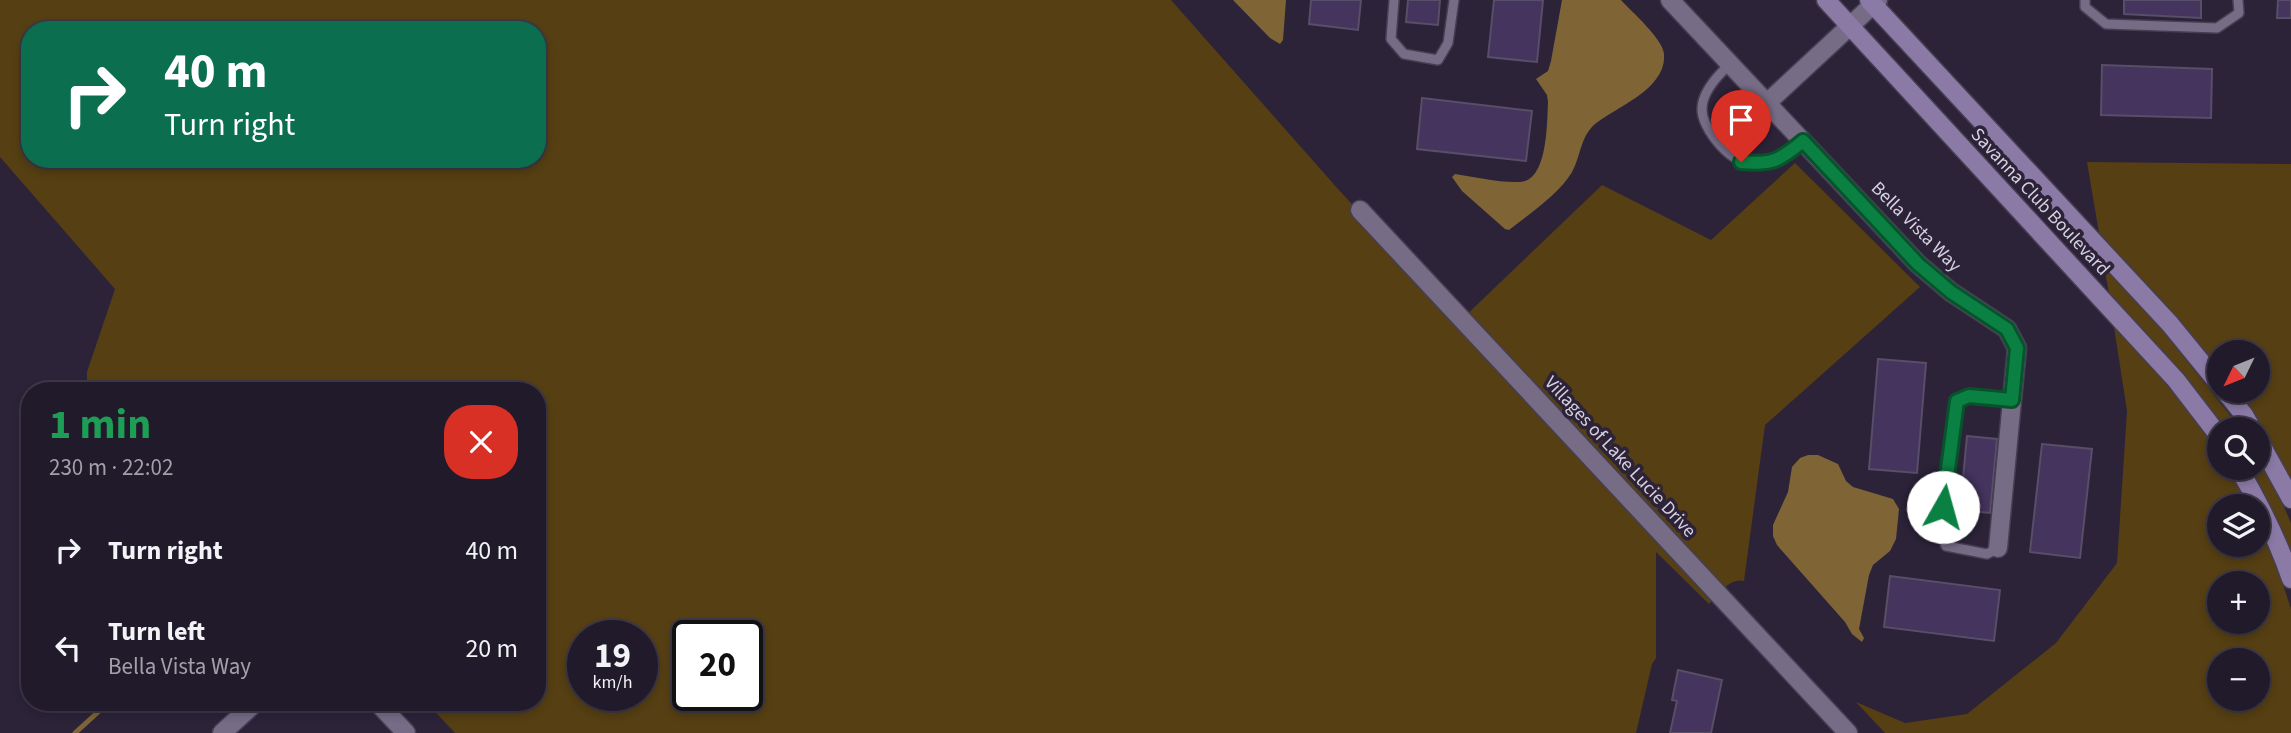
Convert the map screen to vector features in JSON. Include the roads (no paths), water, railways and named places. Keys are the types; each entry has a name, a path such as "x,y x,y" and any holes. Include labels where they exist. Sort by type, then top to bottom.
{"street":[{"name":"Bella Vista Way","path":"1670,0 1918,264 1951,292 2007,329 2017,348 1998,548"},
{"name":"Savanna Club Boulevard","path":"1826,0 2176,380 2207,420"},
{"name":"Savanna Club Boulevard","path":"1873,2 2170,324 2207,369"},
{"path":"1767,103 1873,2"},
{"name":"Villages of Lake Lucie Drive","path":"1360,210 1848,733"},
{"path":"2234,403 2245,417"},
{"path":"2270,461 2291,499"},
{"path":"2245,480 2258,502 2291,579"},
{"path":"222,733 246,711"},
{"path":"385,711 406,733"}],"lane":[{"path":"1394,0 1391,39 1404,54 1438,60 1448,43 1454,0"},
{"path":"2085,0 2085,7 2106,24 2217,28 2239,13 2238,0"},
{"path":"1730,64 1707,91 1702,110 1708,129 1722,148 1741,162 1764,164 1786,156 1803,141"},
{"path":"1998,548 1987,554 1945,546 1940,533 1957,401 1969,396 2012,400"}],"waterway":[{"path":"75,733 99,711"}]}
